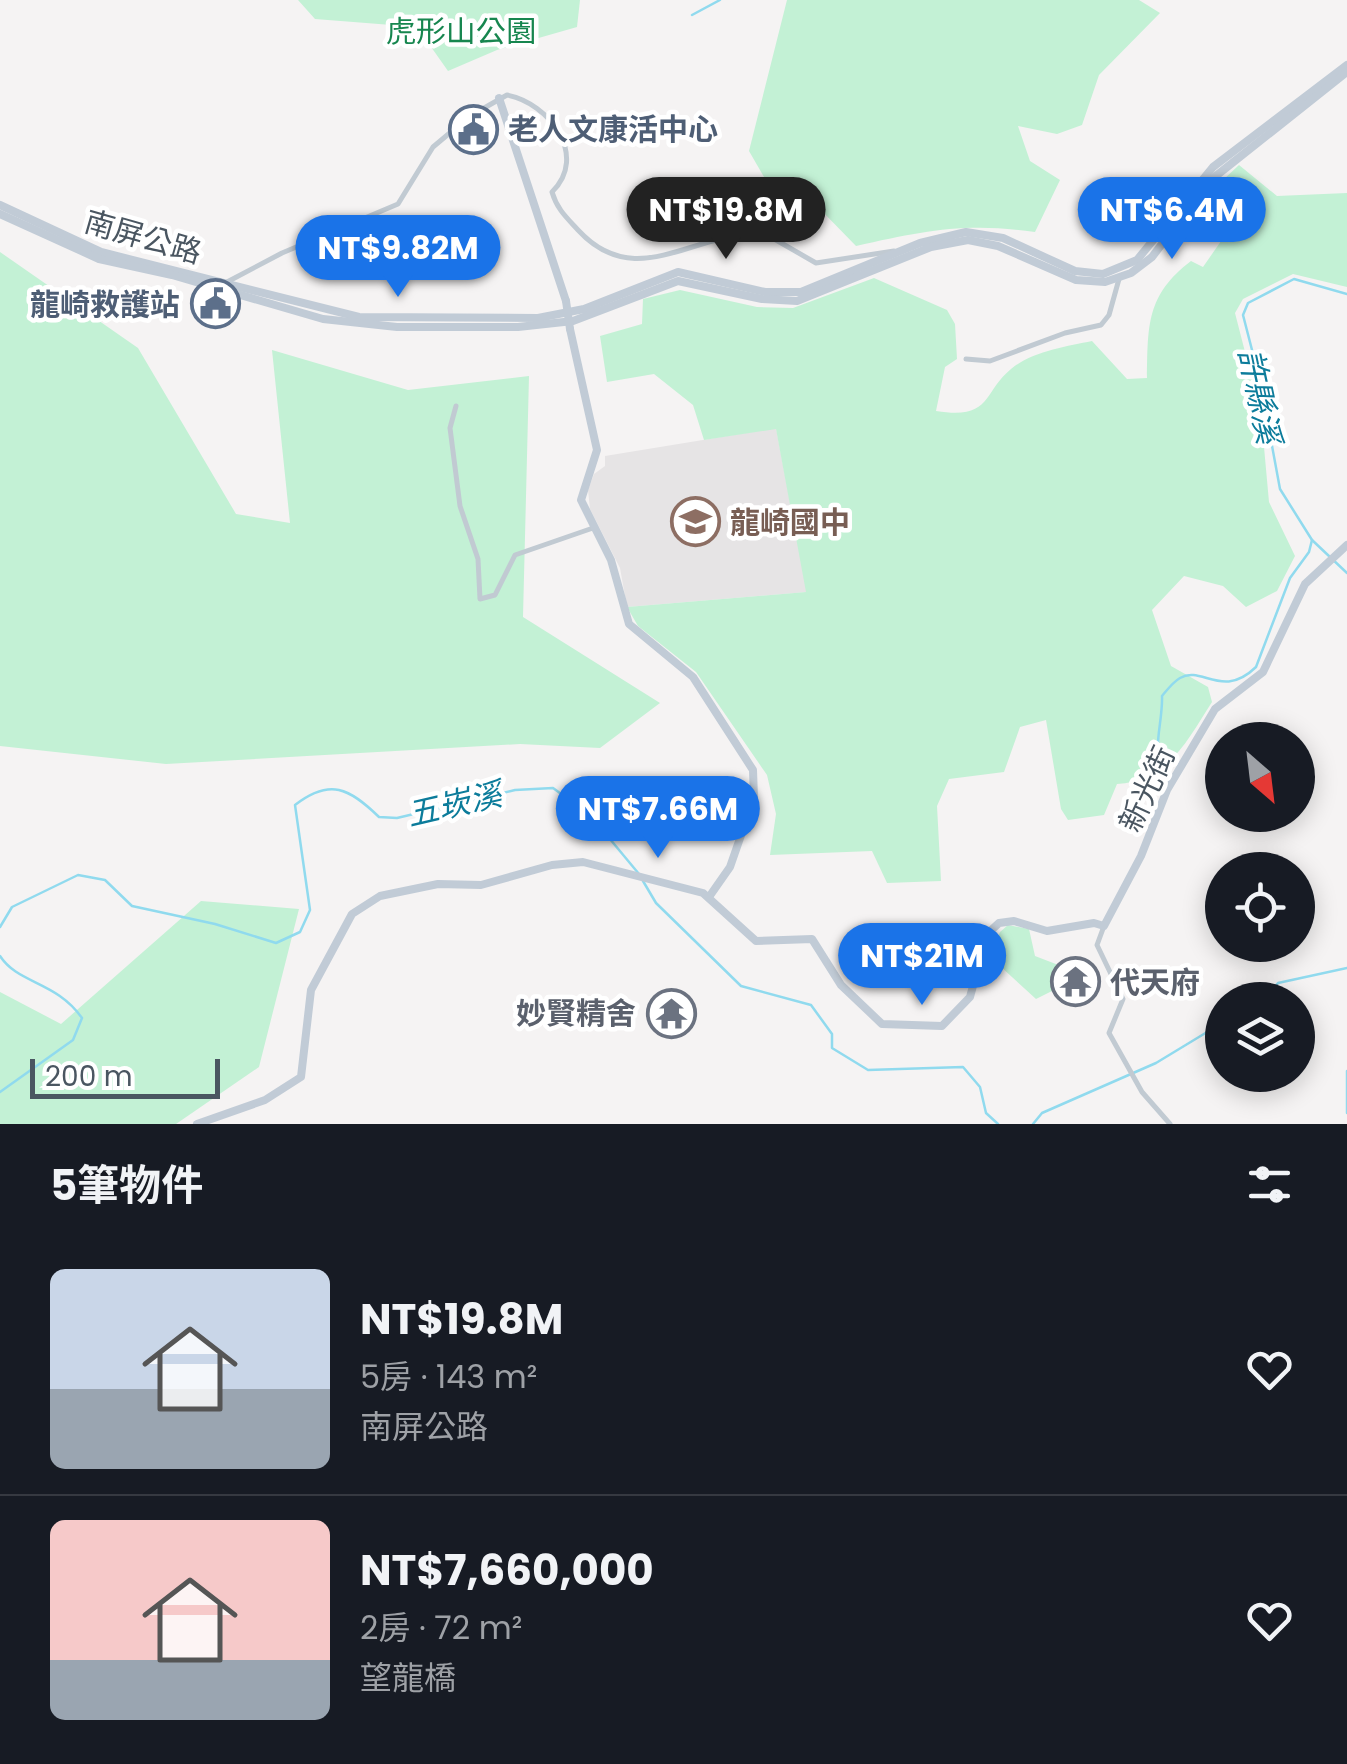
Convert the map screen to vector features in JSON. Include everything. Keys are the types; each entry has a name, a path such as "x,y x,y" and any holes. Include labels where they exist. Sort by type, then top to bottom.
{"street":[{"path":"218,288 282,252 398,204 433,147 499,98 515,97 561,131 566,143 560,184 552,192 560,212 586,240 628,259 642,261 743,234 769,236 816,264 979,241 1076,280 1118,274 1145,253 1206,174 1347,68"},
{"path":"499,98 566,301 597,450 581,500 611,560 629,624 693,677 753,770 754,798 730,867 709,897"},
{"name":"南屏公路","path":"0,205 75,243 180,269 218,288"},
{"name":"南屏公路","path":"0,214 83,255 218,288"},
{"path":"553,319 678,272 765,292 801,292 952,234 978,233 1003,238 1084,274 1118,274"},
{"path":"218,288 360,317 553,319 586,317 678,280 762,300 797,301 931,247"},
{"path":"966,360 990,361 1065,333 1101,325 1109,315 1118,274"},
{"path":"456,406 450,428 460,506 478,559 480,599 496,595 515,554 593,528"},
{"name":"新光街","path":"1104,926 1141,856 1167,790 1215,708 1262,672 1304,584 1345,547"},
{"path":"197,1124 266,1100 292,1086 302,1072 312,990 352,914 366,902 424,886 481,884 563,863 610,868 696,891 709,897 756,941 815,941 841,985 873,1018 894,1028 942,1026 966,1004 988,934 999,923 1014,922 1047,931 1094,923 1104,926 1096,945 1122,999 1110,1024 1113,1045 1139,1087 1170,1124"}],"shaded area":[{"name":"龍崎國中","path":"776,428 807,592 627,607 620,568 590,509 588,490 594,474 605,466 605,456"}],"green space":[{"name":"虎形山公園","path":"298,0 580,0 577,27 497,50 448,71 417,27 315,19"},
{"path":"787,0 1139,0 1160,13 1099,75 1082,125 1057,134 1018,126 1030,161 1060,180 1035,232 944,230 856,246 817,206 803,181 775,196 749,151"},
{"path":"1239,165 1277,196 1347,193 1347,287 1293,274 1243,299 1235,313 1261,414 1269,502 1295,556 1277,591 1246,607 1223,586 1184,576 1152,610 1171,666 1208,687 1212,702 1194,731 1163,767 1135,781 1117,784 1104,815 1068,820 1061,809 1046,720 1020,727 1004,772 949,779 937,806 941,881 887,883 872,851 770,855 776,814 767,775 696,672 638,626 627,607 806,592 776,429 704,440 693,405 654,374 607,382 600,336 642,324 643,299 680,290 757,307 793,308 874,278 947,310 955,324 957,359 945,367 936,411 954,413 977,408 1019,363 1092,341 1127,379 1147,378 1149,327 1158,299 1165,286 1191,261 1203,267 1235,221 1207,195"},
{"path":"0,252 138,348 236,514 290,523 272,350 408,390 529,376 523,617 660,703 600,748 520,744 166,764 0,746"},
{"path":"201,901 299,909 259,1067 176,1124 0,1124 0,992 61,1024"},
{"path":"1008,925 1029,929 1035,956 1061,966 1066,984 1036,999 989,956 1000,932"}],"waterway":[{"path":"692,15 720,0"},
{"name":"許縣溪","path":"1347,294 1294,279 1248,303 1243,315 1280,489 1312,540 1347,573"},
{"path":"1162,772 1158,744 1162,696 1177,680 1188,675 1233,681 1256,667 1290,578 1309,552 1312,540"},
{"name":"五崁溪","path":"0,927 12,907 78,875 105,880 132,906 215,924 276,943 300,932 310,910 295,805 329,789 348,793 379,817 397,818 515,790 553,788 590,815 639,874"},
{"name":"五崁溪","path":"643,881 656,903 741,986 811,1005 832,1034 832,1048 868,1070 963,1067 980,1087 986,1113 998,1124"},
{"name":"五崁溪","path":"0,956 17,972 61,997 82,1018 73,1040 0,1092"},
{"name":"許縣溪","path":"1283,982 1347,968"},
{"name":"許縣溪","path":"1033,1124 1042,1113 1156,1063 1205,1033"},
{"path":"1347,1071 1347,1113"}],"place":[{"name":"老人文康活中心","path":"473,129"},
{"name":"龍崎救護站","path":"215,304"},
{"name":"龍崎國中","path":"695,522"},
{"name":"代天府","path":"1075,982"},
{"name":"妙賢精舍","path":"671,1013"}]}
